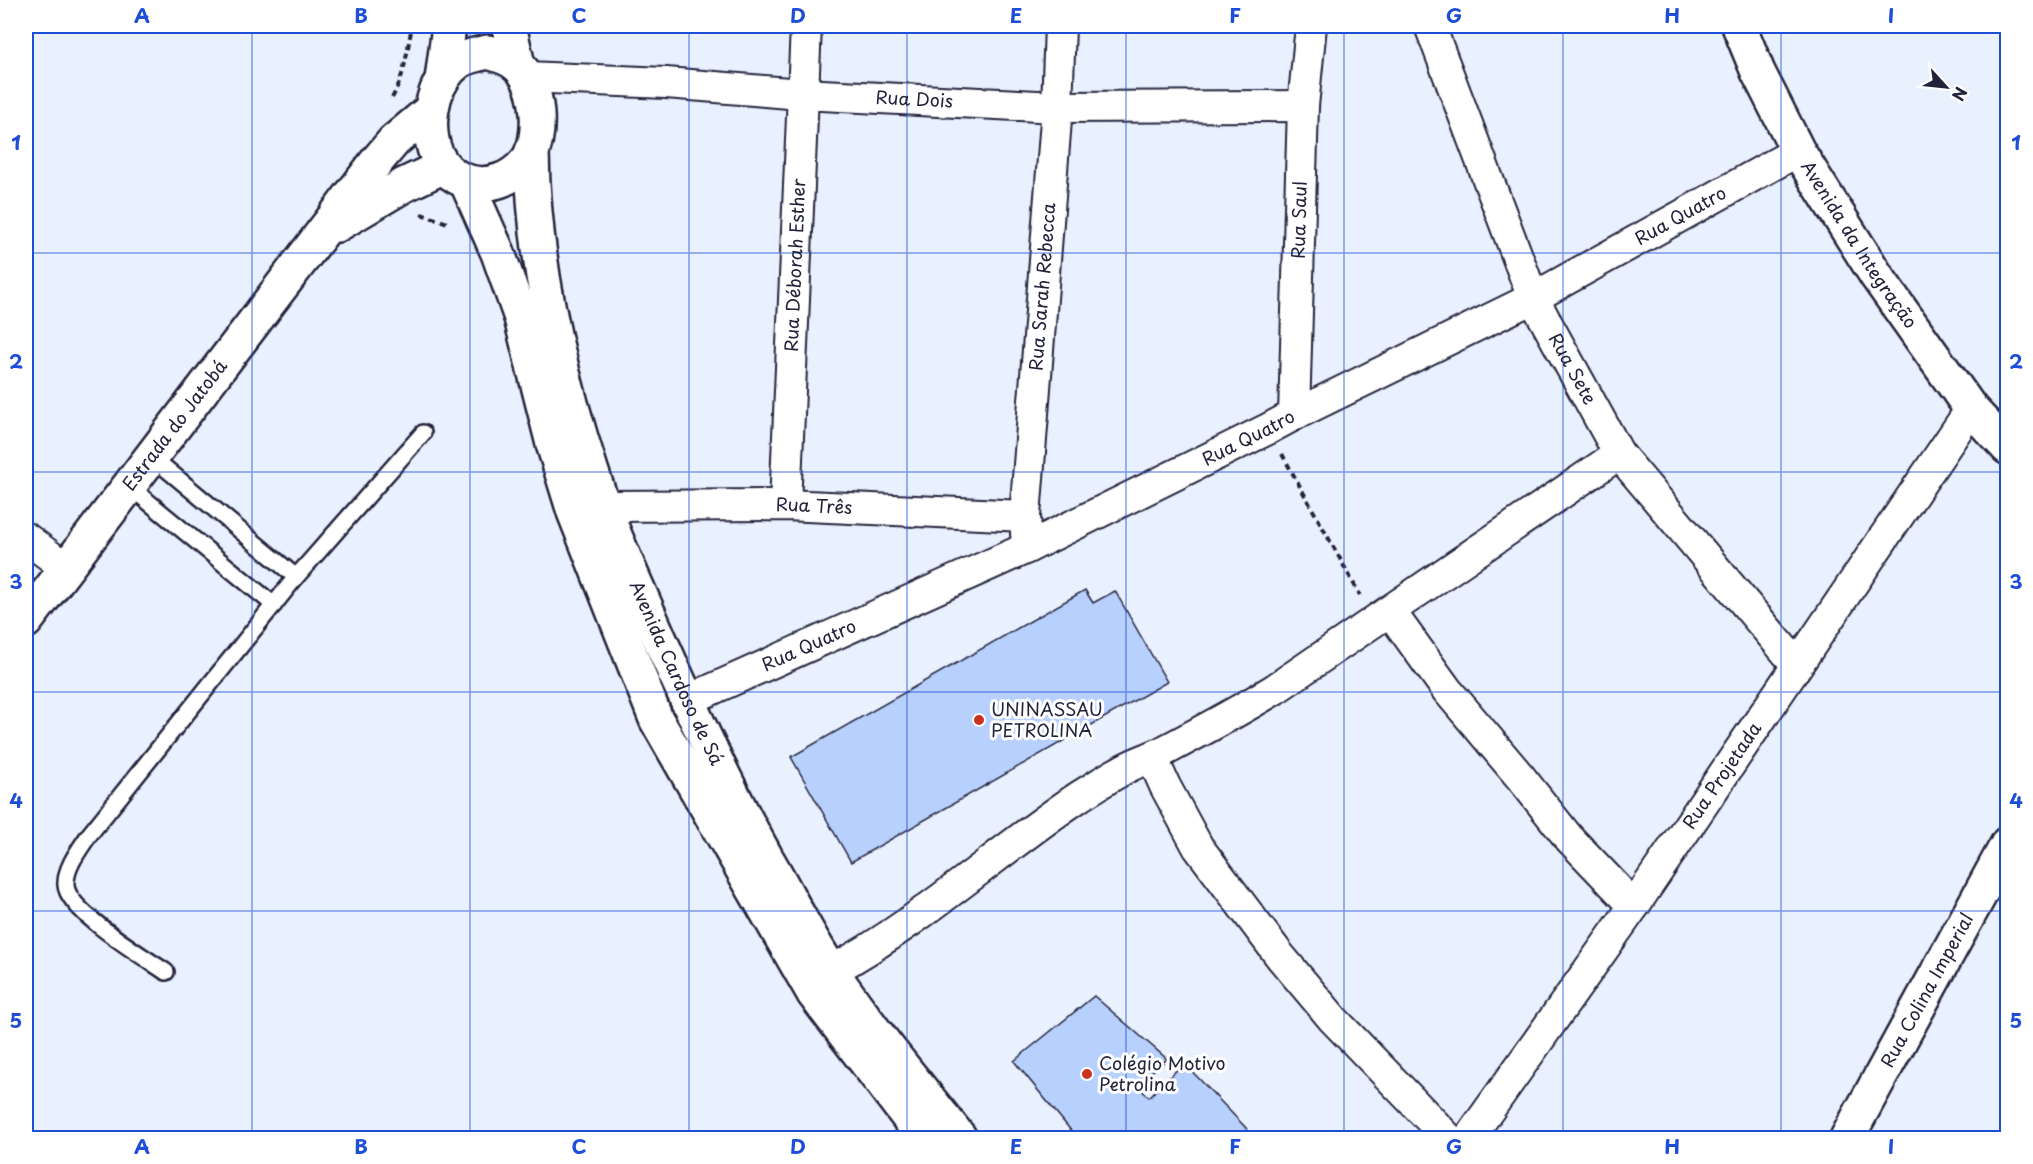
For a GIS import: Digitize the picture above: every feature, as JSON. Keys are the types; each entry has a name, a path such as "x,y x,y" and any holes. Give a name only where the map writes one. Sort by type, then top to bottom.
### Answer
{"main road":[{"path":"449,26 437,94 432,141 437,155 455,174 485,184 501,181 515,173 527,161 532,150 536,124 537,104 532,87 522,71 509,26"},
{"name":"Avenida da Integração","path":"1739,26 1758,72 1798,151 1876,275 1971,409 2007,448"},
{"path":"437,94 458,63 488,51 522,71"},
{"name":"Estrada do Jatobá","path":"27,617 394,141 437,94"},
{"name":"Avenida Cardoso de Sá","path":"532,150 535,216 540,258 550,318 575,414 604,506 686,700 737,805 831,971 877,1034 960,1138"},
{"path":"325,232 404,185 455,174"},
{"name":"Avenida Cardoso de Sá","path":"455,174 498,253 521,318 553,444 574,512 656,719 814,994 924,1138"},
{"name":"Rua Colina Imperial","path":"1847,1138 2007,843"}],"street":[{"name":"Rua Déborah Esther","path":"785,505 806,26"},
{"name":"Rua Sarah Rebecca","path":"1027,548 1025,516 1057,107 1060,26"},
{"name":"Rua Saul","path":"1294,415 1303,106 1311,26"},
{"name":"Rua Sete","path":"1430,26 1533,298 1619,454 1797,665"},
{"name":"Rua Dois","path":"522,71 802,94 1057,107 1303,106"},
{"name":"Rua Quatro","path":"686,700 1027,548 1533,298 1798,151"},
{"name":"Rua Projetada","path":"1470,1138 1634,906 1971,409"},
{"path":"831,971 862,954 962,883 1016,840 1080,796 1120,771 1223,720 1275,689 1619,454"},
{"name":"Rua Três","path":"604,506 785,505 1025,516"},
{"path":"26,538 66,568"},
{"path":"1383,616 1522,779 1568,837 1634,906"},
{"path":"1152,757 1198,847 1280,956 1333,1019 1448,1138"}],"lane":[{"path":"166,972 101,927 71,900 65,886 67,873 89,835 274,604 423,433"},
{"path":"152,457 296,577"},
{"path":"129,486 274,604"}],"path":[{"path":"1268,429 1383,616"}],"building":[{"name":"UNINASSAU PETROLINA","path":"1085,590 1093,603 1115,591 1167,682 851,862 791,757"},
{"name":"Colégio Motivo Petrolina","path":"1094,996 1167,1059 1136,1085 1149,1097 1184,1063 1248,1130 1240,1138 1077,1138 1014,1061"}],"place":[{"name":"UNINASSAU PETROLINA","path":"979,720"},
{"name":"Colégio Motivo Petrolina","path":"1087,1074"}]}
